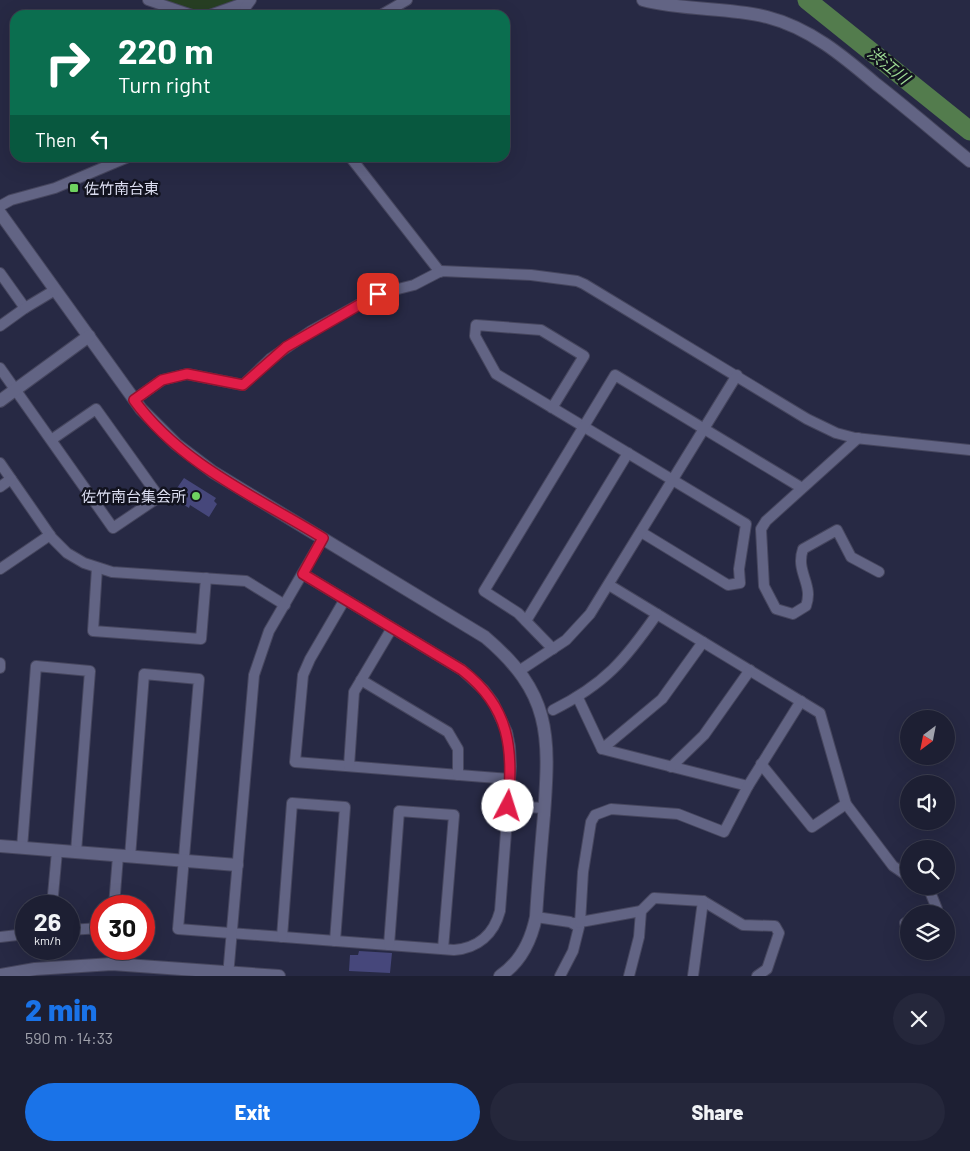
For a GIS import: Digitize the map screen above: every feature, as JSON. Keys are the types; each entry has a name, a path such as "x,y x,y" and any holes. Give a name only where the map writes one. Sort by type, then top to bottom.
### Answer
{"street":[{"path":"148,0 177,10"},
{"path":"390,10 407,0"},
{"path":"643,0 666,6 766,17 796,27 824,43 850,62 970,161"},
{"path":"224,10 250,1"},
{"path":"0,206 11,200 75,180 117,162"},
{"path":"354,162 440,272"},
{"path":"0,213 134,400 159,429 195,460 485,637 503,652 530,687 547,736 536,917 525,951 500,976"},
{"path":"134,400 162,380 187,374 243,385 270,359 311,331 378,294 414,284 440,272 531,275 577,281 737,375 822,428 858,438 970,450"},
{"path":"0,273 25,308"},
{"path":"0,326 50,293"},
{"path":"552,408 584,356 541,330 476,326 475,336 496,374 552,408 746,524 739,569 740,583 728,585 641,532"},
{"path":"0,401 89,336"},
{"path":"0,368 112,528 159,497 96,408 51,440"},
{"path":"553,649 526,621 484,591 615,374 802,488"},
{"path":"519,671 553,649 583,624 609,585 737,375"},
{"path":"858,438 766,521 761,530 764,586 776,609 793,614 806,606 810,596 799,560 802,549 837,530 851,557 879,572"},
{"path":"526,621 628,453"},
{"path":"0,463 50,535 76,559 112,572 246,581 285,605"},
{"path":"0,487 11,479"},
{"path":"0,569 50,535"},
{"path":"228,974 254,675 266,638 323,538"},
{"path":"97,568 93,631 201,639 206,578"},
{"path":"116,895 124,856 144,674 199,679 178,929 463,950 476,945 488,936 496,924 500,911 511,766 507,732 493,702 484,690 462,670 303,574"},
{"path":"609,585 820,712 846,804 894,866 900,870"},
{"path":"345,600 303,675 295,762 510,779"},
{"path":"553,710 578,698 595,686 624,660 658,614"},
{"path":"349,766 354,692 392,628"},
{"path":"602,749 662,699 703,642"},
{"path":"0,663 0,668"},
{"path":"22,848 36,666 90,671 76,852"},
{"path":"671,767 704,735 750,670"},
{"path":"361,680 448,732 458,749 458,775"},
{"path":"578,698 602,749"},
{"path":"560,976 573,951 579,927 583,872 591,822 595,816 611,809 678,814 724,832 748,786 800,701"},
{"path":"602,749 748,786"},
{"path":"761,764 812,827 846,804"},
{"path":"282,937 292,803 345,806 335,941"},
{"path":"508,806 544,808"},
{"path":"389,945 399,811 444,814 454,815 443,949"},
{"path":"0,846 237,865"},
{"path":"53,895 57,851"},
{"path":"629,976 639,937 642,911 654,898 704,901 743,925 775,926 779,933 767,969 758,976"},
{"path":"695,975 704,901"},
{"path":"536,917 578,923 642,911"},
{"path":"0,937 15,935"},
{"path":"0,975 35,969 112,964 228,974 279,976"}],"green space":[{"path":"165,0 240,0 214,10 185,10"}],"building":[{"name":"佐竹南台集会所","path":"184,478 216,498 214,501 217,504 209,517 190,505 189,508 181,503 183,500 179,498 181,495 175,491"},
{"path":"359,951 392,953 390,973 349,971 350,955 358,955"}],"waterway":[{"name":"渋江川","path":"807,0 970,131"}],"place":[{"name":"佐竹南台東","path":"74,188"},
{"name":"佐竹南台集会所","path":"196,496"}],"route":[{"path":"378,294 286,347 270,359 243,385 187,374 162,380 134,400 159,429 195,460 323,538 303,574 473,678 493,702 507,732 511,766 508,806"}]}
